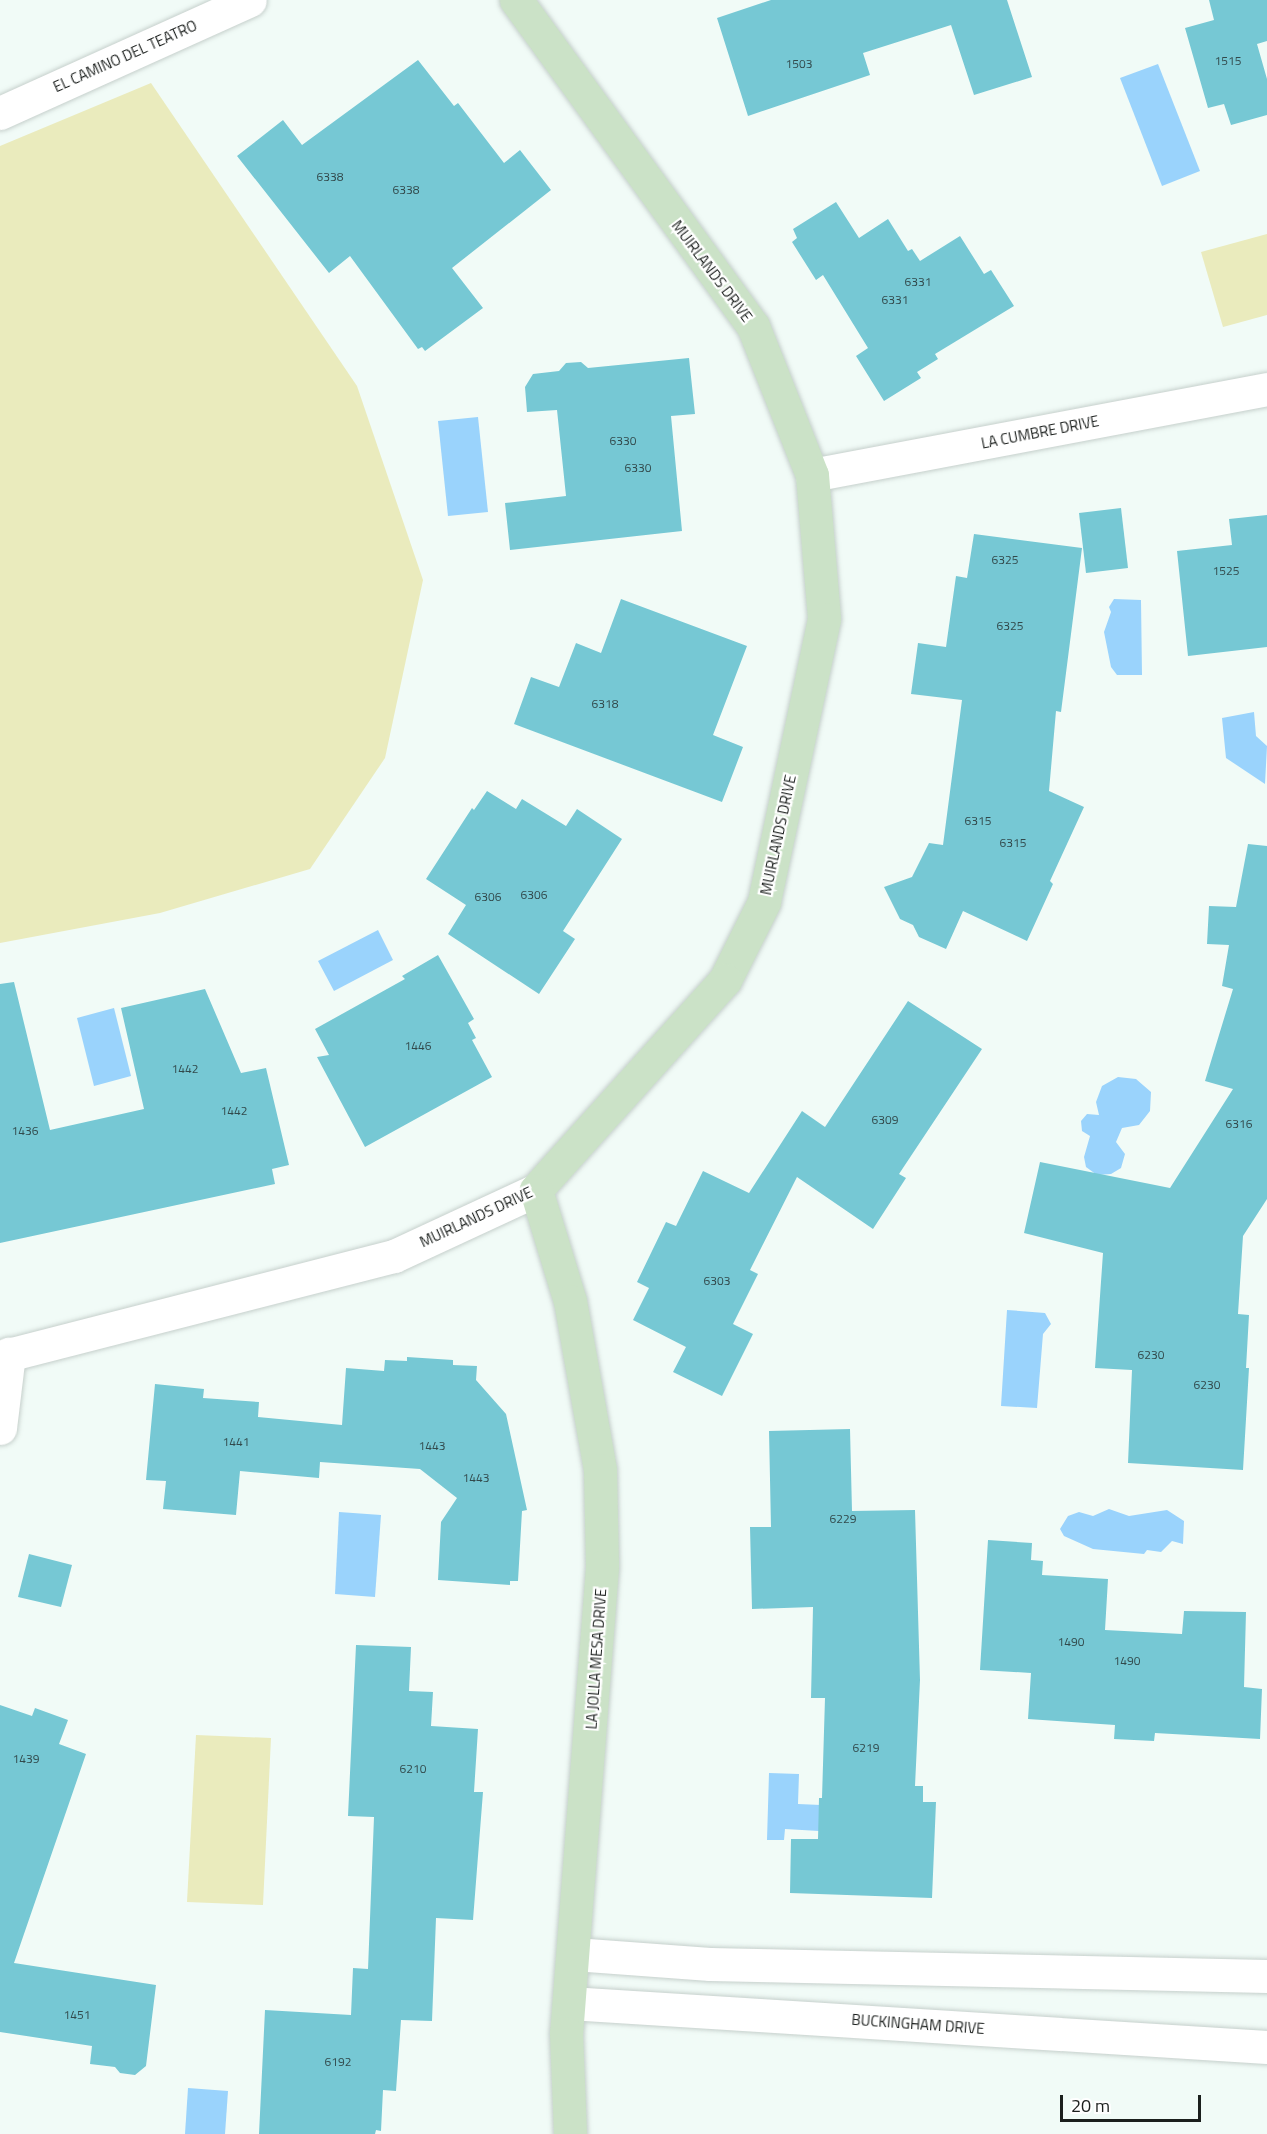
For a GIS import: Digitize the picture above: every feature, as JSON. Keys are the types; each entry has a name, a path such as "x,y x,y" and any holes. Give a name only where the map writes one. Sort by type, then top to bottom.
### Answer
{"street":[{"name":"EL CAMINO DEL TEATRO","path":"0,113 250,0"},
{"name":"MUIRLANDS DRIVE","path":"5,1356 394,1256 536,1190 725,980 764,902 824,619 812,475 753,326 516,0"},
{"name":"LA CUMBRE DRIVE","path":"812,475 1267,389"},
{"name":"LA JOLLA MESA DRIVE","path":"536,1190 570,1301 600,1470 603,1567 566,2033 570,2134"},
{"path":"0,1428 5,1356"},
{"path":"574,1954 710,1964 1267,1976"},
{"name":"BUCKINGHAM DRIVE","path":"569,2003 1267,2047"}],"green space":[{"path":"151,83 357,386 423,580 385,758 310,869 160,913 0,943 0,146"},
{"path":"1267,234 1267,315 1223,327 1201,252"},
{"path":"196,1735 271,1738 263,1905 187,1902"}],"water":[{"path":"1158,64 1200,171 1162,186 1120,78"},
{"path":"478,417 488,512 448,516 438,421"},
{"path":"1114,599 1141,600 1142,675 1117,675 1111,667 1104,632 1111,612 1109,607"},
{"path":"1254,712 1256,736 1267,746 1265,784 1226,758 1222,718"},
{"path":"378,930 393,960 334,991 318,961"},
{"path":"114,1008 131,1076 94,1086 77,1018"},
{"path":"1118,1077 1136,1079 1151,1092 1150,1111 1139,1125 1122,1128 1116,1142 1125,1154 1121,1168 1111,1174 1097,1175 1086,1167 1084,1157 1090,1136 1082,1131 1081,1121 1087,1114 1099,1115 1096,1102 1102,1086"},
{"path":"1007,1310 1045,1313 1051,1324 1043,1334 1037,1408 1001,1406"},
{"path":"1109,1509 1129,1516 1167,1510 1184,1521 1183,1544 1172,1541 1161,1552 1147,1550 1144,1554 1093,1549 1064,1536 1060,1529 1068,1516 1079,1512 1093,1516"},
{"path":"339,1512 381,1515 375,1597 335,1594"},
{"path":"769,1773 799,1774 798,1804 821,1805 819,1831 785,1829 784,1840 767,1840"},
{"path":"188,2088 228,2091 225,2134 185,2134"}],"building":[{"path":"771,0 1007,0 1032,77 974,95 951,25 863,53 870,75 748,116 717,18"},
{"path":"1209,0 1267,0 1267,41 1257,44 1267,79 1267,115 1231,125 1224,104 1208,108 1185,28 1214,20"},
{"path":"418,60 454,106 458,103 504,163 520,150 551,190 452,268 483,308 425,351 422,347 418,349 350,256 329,273 237,156 283,120 302,145"},
{"path":"836,202 859,238 888,219 908,251 912,249 920,261 960,236 984,274 991,270 1014,306 935,354 938,359 917,372 921,378 884,401 856,356 868,348 823,275 816,280 792,242 797,238 793,229"},
{"path":"689,358 695,414 671,416 682,531 510,550 505,503 566,496 557,410 527,412 525,387 533,374 559,371 566,363 581,362 588,368"},
{"path":"1121,508 1128,568 1086,573 1079,513"},
{"path":"1267,515 1267,647 1188,656 1177,551 1232,545 1229,519"},
{"path":"974,534 1082,548 1061,712 1056,711 1049,791 1084,807 1050,881 1053,884 1027,941 963,911 946,949 919,937 913,925 900,919 884,887 912,877 929,843 943,845 962,700 911,694 918,643 946,647 956,576 967,578"},
{"path":"621,599 747,646 713,735 743,747 722,802 514,724 531,677 559,687 576,643 601,653"},
{"path":"487,791 516,809 522,799 566,826 577,809 622,839 563,931 575,939 539,994 448,934 466,905 426,879 472,808 474,810"},
{"path":"1248,844 1267,846 1267,1199 1243,1236 1238,1314 1249,1315 1246,1368 1249,1368 1243,1470 1128,1463 1132,1370 1095,1368 1103,1253 1024,1233 1040,1162 1170,1188 1233,1089 1205,1081 1233,989 1222,986 1229,945 1207,944 1209,906 1236,907"},
{"path":"438,955 474,1019 468,1023 476,1038 472,1040 492,1077 365,1147 317,1057 329,1055 315,1029 405,979 402,976"},
{"path":"14,982 50,1130 144,1109 121,1008 205,989 241,1073 266,1068 289,1165 272,1169 275,1184 0,1243 0,984"},
{"path":"908,1001 982,1049 899,1174 906,1178 873,1229 797,1177 750,1270 758,1274 733,1324 753,1334 722,1396 673,1372 686,1347 633,1320 649,1288 637,1282 666,1222 676,1226 703,1171 749,1193 802,1111 825,1127"},
{"path":"407,1357 453,1360 453,1365 477,1366 476,1380 506,1414 527,1510 522,1511 518,1581 510,1581 510,1585 438,1580 441,1522 457,1498 420,1469 320,1462 319,1478 240,1471 236,1515 163,1509 166,1481 146,1480 155,1384 204,1389 203,1398 259,1402 258,1417 342,1425 346,1368 384,1371 385,1360 407,1361"},
{"path":"850,1429 852,1511 915,1510 920,1680 915,1786 923,1786 923,1802 936,1802 932,1898 790,1893 791,1839 818,1839 819,1798 822,1798 825,1698 811,1698 813,1607 752,1609 750,1527 771,1527 769,1431"},
{"path":"988,1540 1032,1543 1031,1560 1043,1561 1042,1575 1108,1579 1105,1630 1182,1634 1184,1611 1246,1612 1244,1687 1262,1689 1260,1739 1155,1733 1154,1741 1114,1739 1115,1725 1028,1719 1031,1673 980,1670"},
{"path":"29,1554 72,1565 61,1607 18,1597"},
{"path":"356,1645 411,1647 409,1691 433,1692 431,1726 478,1729 474,1792 483,1792 473,1920 436,1918 432,2021 401,2020 396,2091 383,2090 381,2131 376,2130 375,2134 259,2134 265,2010 351,2015 353,1968 368,1969 374,1817 348,1816"},
{"path":"0,1705 32,1716 35,1708 68,1720 59,1744 86,1754 14,1963 156,1985 146,2066 135,2075 120,2073 115,2067 90,2064 92,2046 0,2032"}]}
